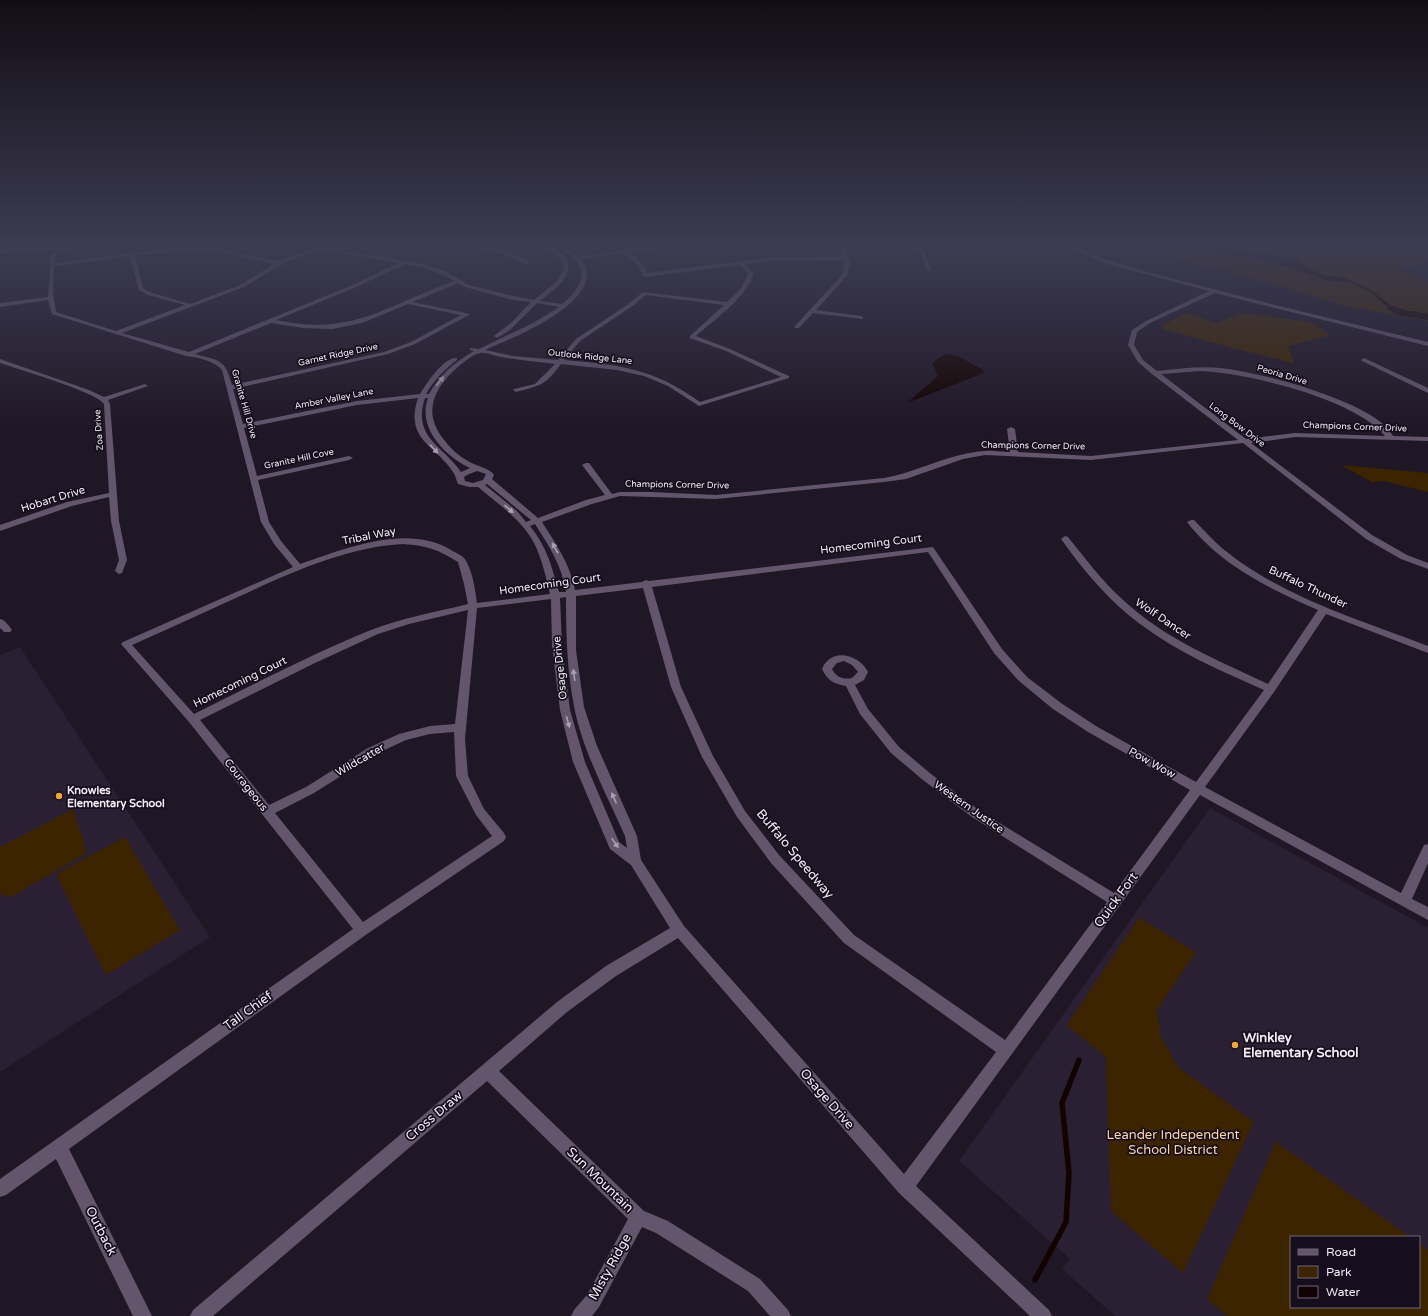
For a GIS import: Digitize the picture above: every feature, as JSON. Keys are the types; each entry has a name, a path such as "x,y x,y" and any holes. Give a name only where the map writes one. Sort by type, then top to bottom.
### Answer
{"street":[{"name":"Granite Hill Drive","path":"51,307 54,312 116,333 221,365 225,370 265,522 277,542 298,568"},
{"path":"116,333 183,307"},
{"path":"188,355 303,307"},
{"path":"271,321 307,328 341,326 374,316 394,307"},
{"name":"Garnet Ridge Drive","path":"229,388 386,353 413,343 467,314 430,307"},
{"path":"530,307 507,330 475,350 450,370 435,388 428,417 437,436 451,452 470,466 489,472 490,477 484,482 464,484 461,482 456,469 435,451 425,439 420,428 418,414 422,396 432,377 440,369 459,356 475,350 543,319 562,307"},
{"path":"516,390 536,386 551,372 572,346 590,331 627,307"},
{"name":"Outlook Ridge Lane","path":"475,350 507,358 602,366 639,372 662,381 683,392 699,404 786,377 708,341 692,336 723,307"},
{"path":"797,327 815,307"},
{"name":"Long Bow Drive","path":"1181,307 1148,322 1134,331 1131,345 1140,361 1369,537 1404,557 1428,566"},
{"path":"1278,307 1428,344"},
{"path":"812,311 861,318"},
{"path":"1364,360 1428,391"},
{"name":"Zoa Drive","path":"0,361 104,399 107,404 115,521 123,560 119,571"},
{"path":"0,368 9,364"},
{"name":"Peoria Drive","path":"1154,373 1201,369 1221,370 1273,381 1327,398 1354,409 1381,426 1392,439"},
{"path":"104,399 145,386"},
{"name":"Amber Valley Lane","path":"240,427 392,397 432,396"},
{"path":"1012,429 1014,454"},
{"name":"Champions Corner Drive","path":"525,525 589,502 620,494 651,494 716,498 777,492 903,477 962,457 985,453 1091,458 1303,435 1428,439"},
{"name":"Granite Hill Cove","path":"253,479 349,458"},
{"path":"586,465 610,496"},
{"path":"460,477 469,471 478,469"},
{"name":"Osage Drive","path":"484,482 537,521 558,553 568,576 571,593 571,650 579,707 591,746 631,836 635,861"},
{"name":"Osage Drive","path":"484,482 525,525 538,542 545,558 555,595 557,646 565,710 579,762 614,845 635,861 679,930 905,1187 1043,1316"},
{"name":"Hobart Drive","path":"0,528 70,504 113,494"},
{"name":"Buffalo Thunder","path":"1191,522 1227,557 1265,582 1324,609 1428,650"},
{"name":"Wolf Dancer","path":"1064,539 1126,609 1153,629 1189,651 1270,689"},
{"name":"Tribal Way","path":"126,644 298,568 363,547 403,541 426,543 443,549 462,561 469,584 473,606 459,739 462,776 480,812 500,837"},
{"name":"Homecoming Court","path":"193,719 312,660 375,632 407,622 473,606 930,548"},
{"name":"Pow Wow","path":"930,548 998,651 1023,679 1057,706 1092,729 1197,788 1428,914"},
{"name":"Buffalo Speedway","path":"646,583 676,687 708,757 741,814 775,859 849,939 1005,1049"},
{"name":"Quick Fort","path":"905,1187 1270,689 1324,609"},
{"path":"0,622 7,630"},
{"name":"Courageous","path":"126,644 193,719 362,930"},
{"name":"Western Justice","path":"849,683 864,711 895,750 927,777 976,814 1116,901"},
{"name":"Wildcatter","path":"267,812 310,790 372,751 403,736 430,730 460,728"},
{"name":"Tall Chief","path":"0,1189 362,930 500,837"},
{"path":"1404,901 1428,849"},
{"name":"Cross Draw","path":"199,1316 562,1007 611,971 679,930"},
{"name":"Sun Mountain","path":"487,1070 638,1217 662,1227 754,1285 782,1316"},
{"name":"Outback","path":"59,1147 144,1316"},
{"name":"Misty Ridge","path":"580,1316 593,1301 638,1217"}],"shaded area":[{"name":"Knowles Elementary School","path":"20,647 210,937 0,1072 0,655"},
{"name":"Winkley Elementary School","path":"1210,808 1428,928 1428,1316 1115,1316 1062,1269 1070,1259 959,1161"}],"green space":[{"path":"1354,307 1428,307 1428,321"},
{"path":"1186,313 1217,323 1241,313 1310,322 1331,335 1288,346 1294,363 1163,329 1164,327 1161,326"},
{"path":"1341,465 1428,473 1428,492 1384,481 1372,482"},
{"path":"73,809 87,853 11,897 0,894 0,847"},
{"path":"125,837 180,930 106,975 56,874"},
{"name":"Leander Independent School District","path":"1139,918 1196,952 1157,1010 1161,1037 1179,1068 1254,1122 1183,1273 1111,1211 1106,1057 1067,1025"},
{"path":"1276,1142 1409,1236 1290,1236 1290,1308 1420,1308 1420,1244 1428,1250 1428,1316 1227,1316 1207,1299"}],"water":[{"path":"1388,307 1393,307 1398,311 1417,311 1419,315 1416,317 1398,313"},
{"path":"945,354 958,356 983,370 984,373 907,403 938,376 932,363"}],"waterway":[{"path":"1393,309 1402,313 1428,317"},
{"path":"1035,1280 1066,1222 1069,1173 1062,1103 1079,1060"}],"place":[{"name":"Knowles Elementary School","path":"59,796"},
{"name":"Winkley Elementary School","path":"1235,1045"}]}
